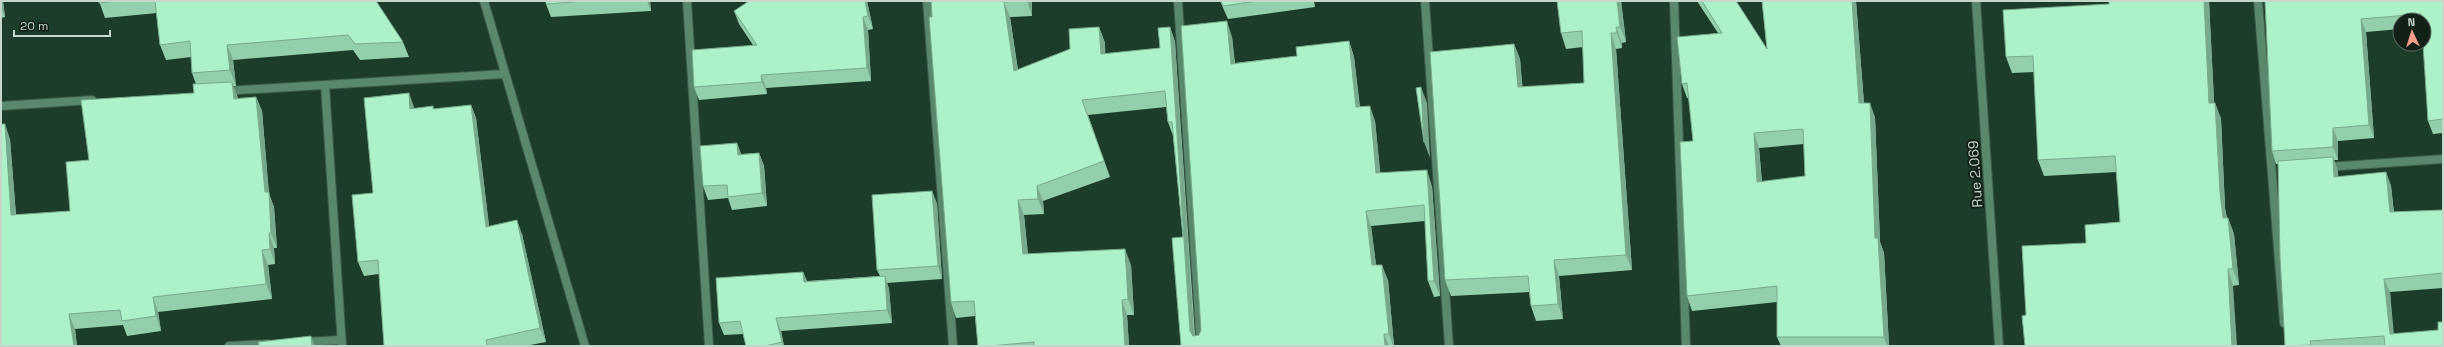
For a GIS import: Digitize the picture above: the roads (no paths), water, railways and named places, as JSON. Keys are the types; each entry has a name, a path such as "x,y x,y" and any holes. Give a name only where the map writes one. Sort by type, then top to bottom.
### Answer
{"street":[{"path":"484,1 504,74 585,346"},
{"path":"687,1 709,346"},
{"path":"927,1 953,346"},
{"path":"1178,1 1201,346"},
{"path":"1425,1 1449,346"},
{"path":"1674,1 1686,346"},
{"name":"Rue 2.069","path":"1976,1 1999,346"},
{"path":"2258,1 2276,170 2284,331"},
{"path":"215,92 504,74"},
{"path":"296,342 341,343 325,85"},
{"path":"1,106 105,99"},
{"path":"2318,167 2443,159"},
{"path":"229,346 274,344"}]}
